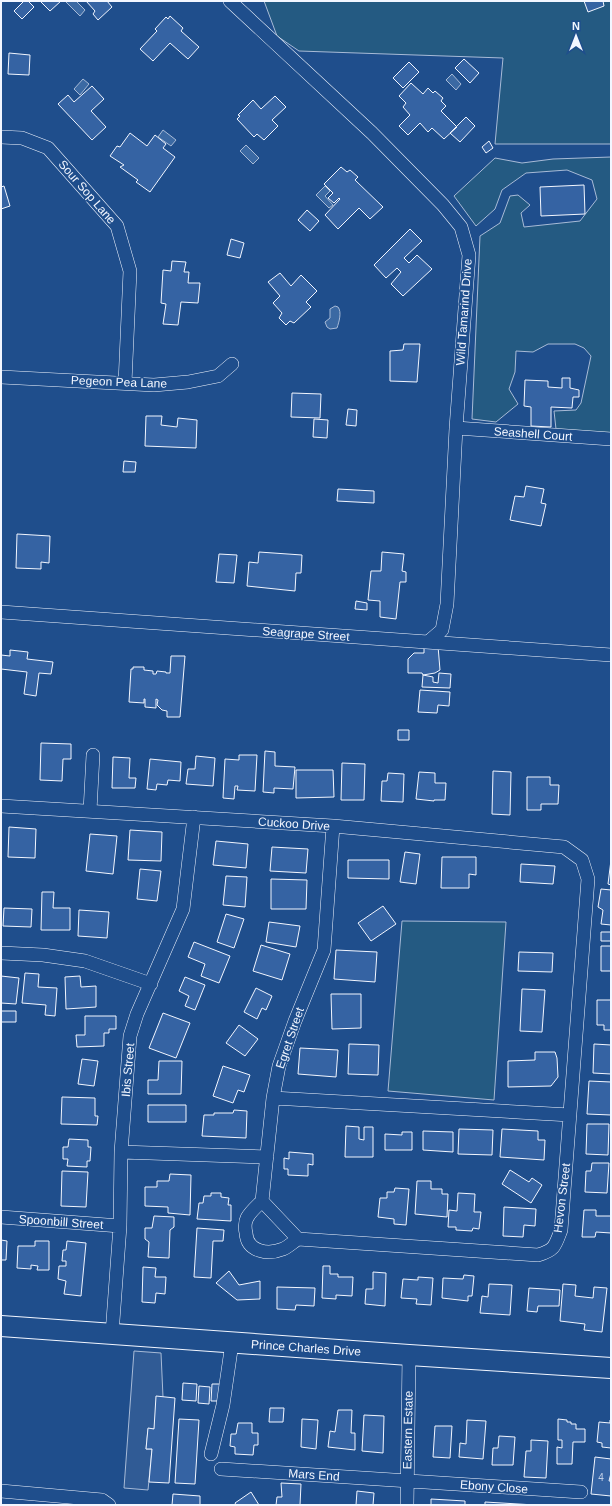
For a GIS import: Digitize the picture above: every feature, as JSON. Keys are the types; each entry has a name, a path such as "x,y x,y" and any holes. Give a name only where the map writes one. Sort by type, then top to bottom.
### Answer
{"highway":[{"name":"Prince Charles Drive","path":"1,1326 611,1368"}],"street":[{"name":"Wild Tamarind Drive","path":"230,1 372,132 444,205 461,227 469,255 456,428 447,604 442,630 428,642"},
{"name":"Sour Sop Lane","path":"1,137 22,138 48,148 118,226 130,272 125,383"},
{"name":"Pegeon Pea Lane","path":"1,377 154,385 188,382 218,376 232,364"},
{"name":"Seashell Court","path":"456,428 611,439"},
{"name":"Seagrape Street","path":"1,612 611,655"},
{"path":"90,811 93,755"},
{"name":"Cuckoo Drive","path":"1,806 333,826 564,847 582,860"},
{"name":"Ibis Street","path":"112,1334 120,1226 121,1152 130,1036 137,1014 183,909 194,817"},
{"name":"Egret Street","path":"262,1202 279,1066 295,1020 324,950 333,826"},
{"name":"Hevon Street","path":"298,1239 538,1255 550,1252 556,1243 561,1230 588,879 582,860"},
{"path":"1,953 43,955 85,960 151,984"},
{"path":"274,1098 570,1115"},
{"path":"121,1152 267,1157"},
{"path":"262,1202 298,1239 284,1249 274,1252 260,1252 252,1247 246,1240 245,1228 247,1218 262,1202"},
{"name":"Spoonbill Street","path":"1,1217 120,1226"},
{"path":"211,1454 223,1405 232,1343"},
{"name":"Eastern Estate","path":"407,1505 409,1355"},
{"name":"Mars End","path":"221,1469 408,1481"},
{"name":"Ebony Close","path":"408,1481 581,1492"},
{"path":"1,1491 102,1500 109,1505"}],"shaded area":[{"path":"76,1 85,10 80,16 66,2"},
{"path":"264,1 611,1 611,144 495,144 503,58 299,51 277,36"},
{"path":"452,74 461,84 456,90 446,80"},
{"path":"83,79 89,84 80,95 74,89"},
{"path":"163,130 176,140 171,146 158,137"},
{"path":"246,145 259,158 253,164 240,151"},
{"path":"611,157 611,436 556,429 554,411 576,410 581,403 591,356 584,348 575,344 548,344 533,352 516,351 515,372 509,389 518,404 496,422 472,419 480,236 500,223 510,196 518,195 530,205 521,213 524,227 580,221 597,199 592,180 567,170 526,173 502,190 495,209 476,226 454,196 495,158 522,163 553,159"},
{"path":"325,186 330,191 325,196 333,205 329,208 316,195"},
{"path":"335,306 339,309 339,320 337,328 330,329 327,327 325,322 330,318 330,309"},
{"path":"402,921 506,922 494,1100 388,1091"},
{"path":"134,1351 161,1353 163,1397 154,1429 148,1429 146,1449 152,1449 148,1490 124,1488"}],"building":[{"path":"24,1 28,1 34,7 22,19 14,11"},
{"path":"40,1 61,1 50,11"},
{"path":"86,1 107,1 112,7 98,20 93,14 95,11"},
{"path":"584,1 603,1 604,6 588,12"},
{"path":"170,16 183,28 181,31 199,47 188,59 170,43 153,61 140,49 157,31 155,29 166,17 168,19"},
{"path":"9,53 30,55 29,75 8,74"},
{"path":"464,59 479,73 470,83 455,68"},
{"path":"409,62 419,72 403,88 393,78"},
{"path":"411,83 423,94 428,88 433,93 435,91 443,98 441,101 446,106 441,111 457,127 444,139 432,128 428,132 420,123 408,135 399,126 410,115 403,107 406,103 399,96"},
{"path":"92,86 104,99 91,111 106,127 92,140 58,104 68,95 74,102"},
{"path":"275,96 286,107 272,120 278,126 264,140 257,134 254,137 237,119 240,116 238,115 253,100 261,109"},
{"path":"466,117 475,126 460,142 450,133"},
{"path":"130,133 147,146 155,135 166,144 163,148 175,157 150,192 136,182 138,180 120,167 124,165 110,156 117,146 120,147"},
{"path":"489,141 493,148 486,153 482,147"},
{"path":"341,167 347,172 350,170 358,177 355,180 383,207 370,219 359,208 338,229 325,215 340,199 339,198 334,203 328,198 333,193 324,184"},
{"path":"584,185 585,214 541,216 540,187"},
{"path":"4,186 10,206 1,209 1,187"},
{"path":"307,210 319,221 310,231 298,220"},
{"path":"410,229 422,241 404,258 409,263 417,255 432,269 403,296 391,284 401,272 397,268 386,278 374,265"},
{"path":"231,239 244,243 240,258 227,255"},
{"path":"172,261 186,262 184,272 189,272 188,283 200,283 198,303 181,302 178,325 163,324 166,304 161,303 163,270 171,271"},
{"path":"280,273 291,286 301,275 317,291 306,302 311,307 294,323 290,321 286,325 279,318 282,313 273,303 280,296 268,282"},
{"path":"404,344 420,344 417,382 390,381 390,351 403,350"},
{"path":"562,378 570,378 570,388 579,390 579,397 573,397 572,408 551,407 551,427 531,426 531,407 524,406 525,380 548,381 548,387 562,388"},
{"path":"292,393 321,394 320,418 291,417"},
{"path":"348,409 357,410 356,426 346,425"},
{"path":"146,416 162,416 161,425 177,427 178,418 197,420 196,448 145,446"},
{"path":"314,419 328,420 327,438 313,437"},
{"path":"124,461 136,462 135,472 123,472"},
{"path":"526,486 544,489 541,503 546,504 541,526 510,520 515,496 524,497"},
{"path":"338,489 374,491 374,503 337,501"},
{"path":"17,534 50,536 49,563 41,562 41,569 16,568"},
{"path":"259,552 302,555 301,573 296,573 295,591 247,586 249,562 258,563"},
{"path":"382,552 404,554 402,571 406,572 406,582 400,582 396,619 380,617 380,601 368,600 371,571 381,571"},
{"path":"219,554 237,555 234,583 216,582"},
{"path":"356,601 367,603 367,610 355,609"},
{"path":"424,646 438,646 440,670 435,673 423,675 422,673 408,673 408,659 414,653 424,653"},
{"path":"10,650 28,652 27,659 53,662 51,674 39,673 36,696 24,694 27,672 1,669 1,655 10,656"},
{"path":"171,656 185,656 180,717 167,717 167,711 162,710 157,705 158,700 156,699 156,708 145,707 145,699 144,703 129,702 131,669 133,669 133,667 144,667 144,670 153,671 153,674 156,674 157,671 170,673"},
{"path":"439,673 451,674 450,688 422,687 423,675 433,677 433,682 438,683"},
{"path":"420,690 450,692 449,706 438,705 437,713 418,712"},
{"path":"398,730 409,730 409,740 398,740"},
{"path":"41,743 71,744 71,759 63,759 62,781 40,780"},
{"path":"265,751 275,752 275,766 295,767 293,789 274,788 274,793 263,792"},
{"path":"239,755 257,755 255,791 237,790 238,786 235,786 234,799 223,798 225,759 239,760"},
{"path":"196,756 215,758 213,786 186,784 188,769 195,769"},
{"path":"113,757 130,758 129,778 136,778 135,788 112,788"},
{"path":"150,759 181,762 180,781 168,780 167,785 157,784 156,790 147,789"},
{"path":"342,763 365,764 364,800 341,800"},
{"path":"296,770 333,770 334,797 296,798"},
{"path":"493,771 511,772 510,815 492,814"},
{"path":"419,772 435,773 435,783 446,783 445,800 434,801 416,799"},
{"path":"388,773 404,774 403,802 381,801 382,781 387,781"},
{"path":"527,777 550,777 550,785 559,785 558,804 541,804 541,810 527,810"},
{"path":"9,827 36,829 35,858 8,857"},
{"path":"130,830 162,832 161,861 128,860"},
{"path":"90,834 117,836 113,874 86,871"},
{"path":"216,841 248,844 246,868 213,865"},
{"path":"272,847 308,849 306,873 270,871"},
{"path":"405,852 420,854 416,884 400,882"},
{"path":"442,857 476,857 476,875 469,874 469,888 441,888"},
{"path":"348,860 389,860 389,879 348,878"},
{"path":"611,860 611,885 608,884"},
{"path":"521,864 555,866 553,884 520,882"},
{"path":"140,869 161,871 157,901 137,899"},
{"path":"226,876 247,877 245,907 223,905"},
{"path":"271,879 307,880 306,909 271,909"},
{"path":"601,889 611,890 611,925 601,924 603,910 598,907"},
{"path":"42,892 54,892 53,908 70,908 70,930 41,930"},
{"path":"383,906 396,924 371,941 358,923"},
{"path":"4,908 32,909 31,927 3,926"},
{"path":"79,910 109,912 107,938 78,936"},
{"path":"226,914 244,919 234,948 217,942"},
{"path":"269,922 300,926 296,947 266,942"},
{"path":"601,932 611,932 611,941 601,941"},
{"path":"194,942 230,956 219,983 201,976 205,964 188,957"},
{"path":"261,945 290,954 282,980 253,971"},
{"path":"601,946 611,946 611,971 601,971"},
{"path":"336,950 377,952 375,982 334,979"},
{"path":"519,952 553,953 552,972 518,971"},
{"path":"25,973 39,974 38,987 57,988 55,1016 45,1015 46,1005 22,1003"},
{"path":"1,976 19,978 16,1004 1,1003"},
{"path":"80,976 81,987 96,986 96,1007 66,1009 65,977"},
{"path":"185,977 205,985 195,1010 185,1006 189,996 179,991"},
{"path":"256,988 272,996 266,1010 262,1008 257,1019 244,1012"},
{"path":"522,989 545,990 542,1032 520,1031"},
{"path":"331,994 361,994 361,1028 332,1029"},
{"path":"597,1000 611,1000 611,1030 604,1030 604,1025 597,1025"},
{"path":"1,1011 16,1011 16,1022 1,1022"},
{"path":"163,1013 190,1023 176,1058 149,1048"},
{"path":"85,1016 116,1016 116,1029 109,1029 109,1033 104,1033 104,1046 77,1047 76,1035 85,1035"},
{"path":"239,1025 258,1039 245,1056 226,1043"},
{"path":"349,1044 379,1045 378,1075 348,1074"},
{"path":"594,1044 611,1045 611,1074 593,1073"},
{"path":"300,1048 338,1050 336,1077 298,1074"},
{"path":"535,1052 555,1052 557,1058 558,1077 551,1086 508,1087 508,1061 535,1060"},
{"path":"82,1059 98,1061 94,1086 78,1084"},
{"path":"159,1061 182,1061 181,1094 148,1094 148,1080 158,1080"},
{"path":"223,1066 250,1075 244,1092 238,1090 233,1103 213,1096"},
{"path":"589,1081 611,1082 611,1115 587,1114"},
{"path":"62,1097 95,1098 95,1116 98,1116 97,1125 61,1124"},
{"path":"148,1105 186,1105 186,1122 148,1122"},
{"path":"234,1110 247,1111 246,1138 202,1136 204,1115 214,1115 214,1113 233,1113"},
{"path":"587,1124 609,1124 608,1155 586,1154"},
{"path":"346,1126 359,1127 359,1139 364,1140 364,1127 373,1127 373,1157 345,1157"},
{"path":"459,1129 493,1130 492,1155 458,1154"},
{"path":"502,1129 538,1131 538,1140 545,1140 544,1160 500,1157"},
{"path":"423,1131 453,1132 453,1152 423,1150"},
{"path":"402,1132 412,1132 412,1150 385,1150 385,1134 402,1135"},
{"path":"69,1139 88,1140 88,1147 91,1147 90,1161 87,1161 87,1167 67,1166 68,1159 63,1159 63,1147 68,1147"},
{"path":"289,1152 313,1154 313,1165 308,1164 308,1176 288,1175 288,1169 284,1169 284,1158 289,1159"},
{"path":"592,1163 609,1163 607,1193 585,1192 586,1171 591,1171"},
{"path":"510,1170 529,1182 532,1178 542,1185 531,1203 502,1184"},
{"path":"62,1171 88,1172 86,1207 61,1206"},
{"path":"170,1174 191,1175 190,1215 168,1213 168,1207 145,1206 145,1187 157,1187 157,1181 169,1181"},
{"path":"417,1181 431,1181 431,1189 442,1189 442,1194 448,1194 447,1217 415,1214"},
{"path":"395,1188 409,1189 406,1225 394,1224 394,1219 378,1217 380,1198 387,1198 387,1192 394,1192"},
{"path":"211,1193 221,1193 221,1197 229,1198 228,1205 231,1205 231,1221 197,1219 199,1203 203,1203 204,1196 211,1196"},
{"path":"458,1193 475,1194 474,1212 481,1212 479,1229 473,1228 472,1231 456,1230 456,1227 448,1227 449,1210 457,1211"},
{"path":"504,1207 536,1209 535,1226 524,1225 523,1237 503,1236"},
{"path":"584,1210 596,1210 596,1216 611,1216 611,1233 596,1232 595,1237 582,1237"},
{"path":"154,1216 174,1217 174,1227 170,1230 169,1258 148,1257 149,1242 145,1239 145,1228 152,1228"},
{"path":"197,1228 224,1230 223,1241 213,1241 211,1278 194,1277"},
{"path":"1,1240 7,1241 6,1260 1,1260"},
{"path":"35,1241 49,1241 49,1270 37,1270 38,1266 31,1265 31,1269 17,1268 18,1246 35,1246"},
{"path":"67,1241 86,1243 81,1296 64,1294 66,1281 58,1279 59,1266 66,1266 66,1261 62,1261 63,1250 66,1250"},
{"path":"323,1266 330,1266 330,1274 338,1274 338,1277 353,1277 352,1296 336,1295 336,1299 322,1298"},
{"path":"143,1267 156,1268 155,1277 166,1277 165,1294 156,1293 155,1303 142,1302"},
{"path":"229,1271 239,1285 260,1281 260,1299 237,1300 216,1283"},
{"path":"373,1272 386,1273 385,1306 365,1304 366,1289 373,1289"},
{"path":"464,1275 474,1276 472,1296 468,1296 468,1301 442,1298 443,1278 463,1279"},
{"path":"418,1277 433,1278 431,1305 416,1304 417,1299 401,1298 403,1279 418,1280"},
{"path":"489,1284 512,1285 510,1315 480,1313 482,1296 488,1297"},
{"path":"563,1284 576,1285 575,1296 593,1298 594,1287 607,1288 602,1332 584,1330 585,1324 560,1321"},
{"path":"277,1287 315,1288 314,1306 296,1305 295,1310 277,1309"},
{"path":"529,1288 560,1290 559,1306 538,1306 537,1312 527,1311"},
{"path":"183,1383 197,1384 196,1401 182,1400"},
{"path":"212,1384 223,1384 222,1401 211,1401"},
{"path":"199,1386 210,1387 209,1404 198,1403"},
{"path":"156,1396 175,1398 169,1483 149,1482 152,1449 146,1449 148,1428 154,1429"},
{"path":"270,1408 284,1408 283,1422 269,1422"},
{"path":"338,1410 352,1410 351,1433 355,1433 355,1450 328,1447 330,1431 335,1432"},
{"path":"364,1415 384,1416 383,1453 362,1451"},
{"path":"179,1419 199,1420 195,1484 175,1483"},
{"path":"302,1419 318,1420 316,1449 301,1447"},
{"path":"558,1419 567,1420 567,1422 571,1422 571,1424 576,1424 576,1429 585,1429 585,1442 573,1442 572,1464 557,1464 557,1447 562,1448 562,1440 558,1440"},
{"path":"467,1420 486,1421 483,1459 459,1457 460,1443 466,1444"},
{"path":"610,1420 611,1448 602,1447 602,1443 597,1442 599,1422 610,1423"},
{"path":"238,1423 252,1423 252,1433 258,1433 258,1445 254,1445 253,1455 235,1454 235,1447 230,1446 231,1434 236,1434"},
{"path":"435,1426 452,1426 450,1458 433,1457"},
{"path":"499,1436 515,1437 513,1465 492,1465 493,1448 498,1448"},
{"path":"531,1440 548,1441 546,1478 524,1477 526,1451 531,1451"},
{"path":"595,1457 611,1459 611,1473 609,1481 611,1481 611,1496 591,1494"},
{"path":"281,1483 301,1484 300,1505 276,1505 277,1497 282,1497"},
{"path":"357,1491 374,1493 373,1505 356,1505"},
{"path":"251,1492 259,1505 236,1505 235,1503"},
{"path":"173,1494 200,1496 200,1505 172,1505"},
{"path":"431,1499 465,1501 465,1505 431,1505"},
{"path":"485,1502 535,1505 485,1505"}]}
